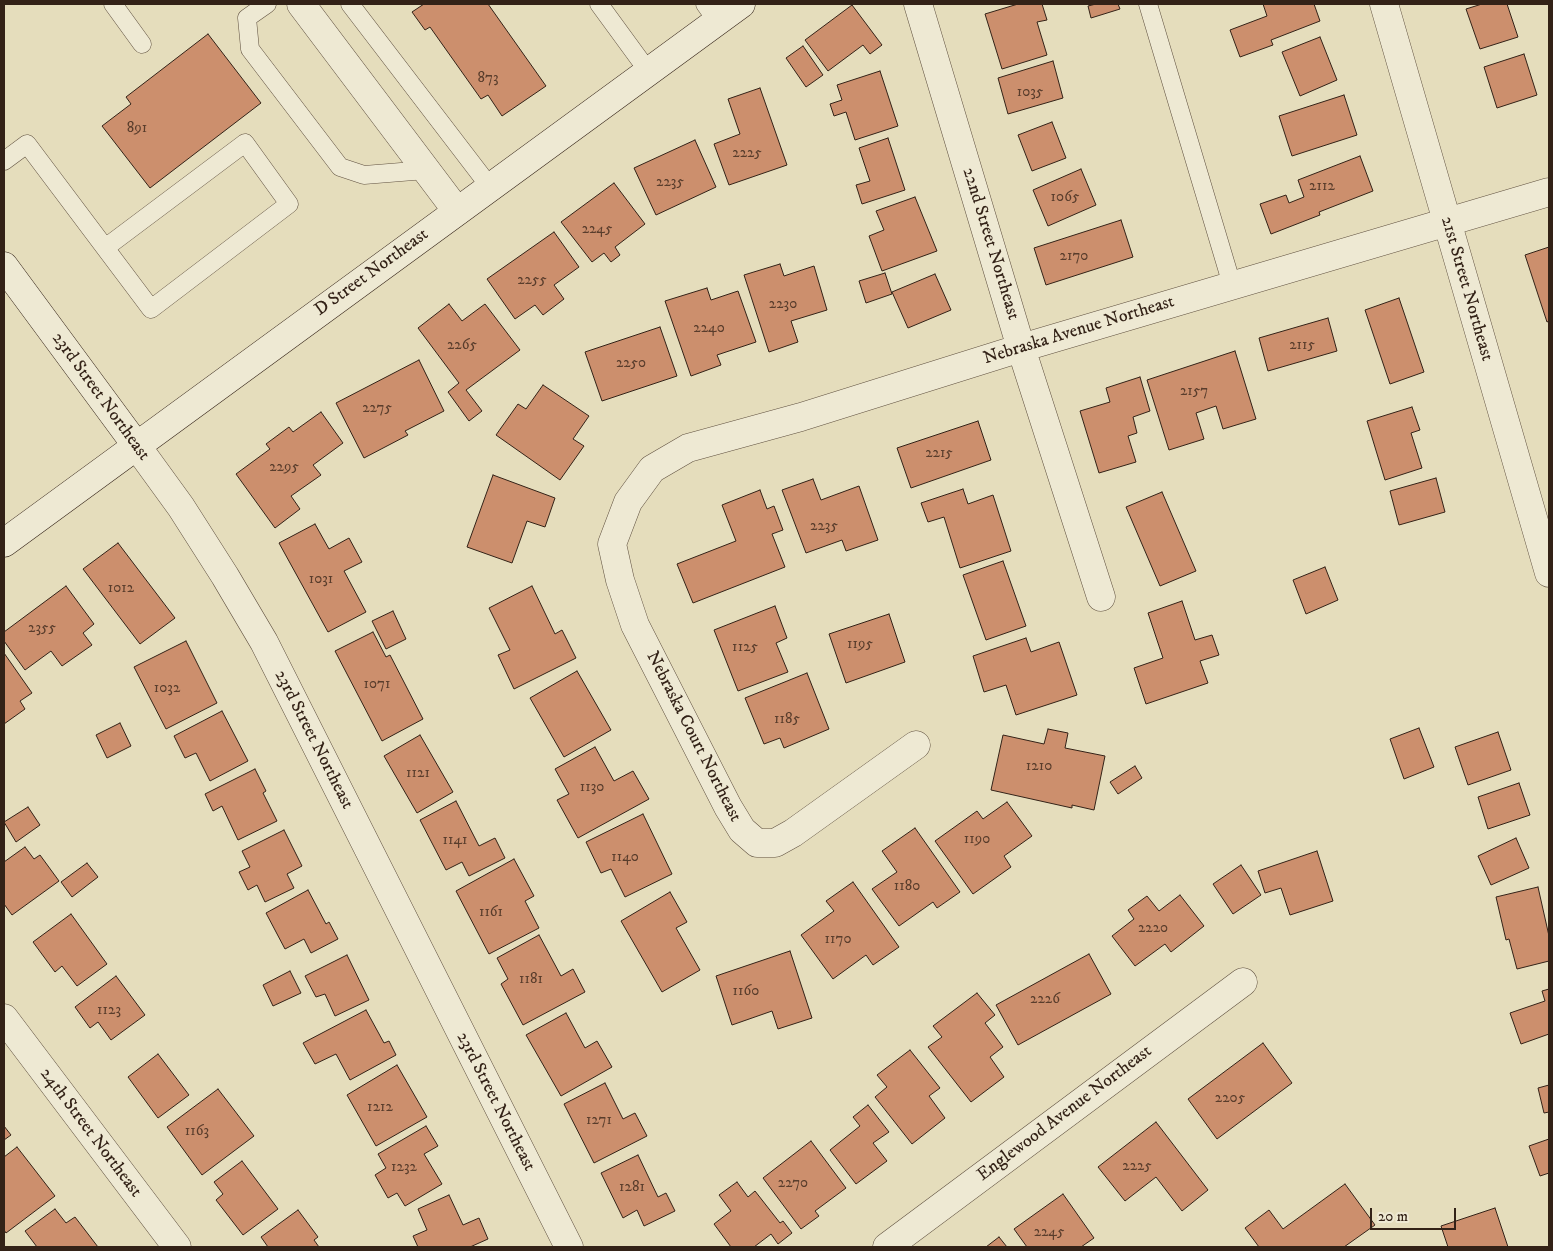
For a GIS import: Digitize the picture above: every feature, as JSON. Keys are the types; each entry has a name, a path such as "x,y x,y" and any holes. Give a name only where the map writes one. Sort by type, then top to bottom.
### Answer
{"street":[{"path":"301,4 457,211"},
{"name":"D Street Northeast","path":"4,543 648,71 711,12 741,4"},
{"name":"22nd Street Northeast","path":"918,4 1021,348 1101,597"},
{"name":"21st Street Northeast","path":"1384,4 1549,573"},
{"name":"Nebraska Avenue Northeast","path":"628,502 652,469 688,448 801,417 1021,348 1549,192"},
{"name":"23rd Street Northeast","path":"4,266 181,507 264,642 569,1247"},
{"name":"Nebraska Court Northeast","path":"628,502 612,544 620,580 635,624 728,806 742,830 757,843 775,843 794,832 916,745"},
{"name":"Englewood Avenue Northeast","path":"888,1247 1243,982"},
{"name":"24th Street Northeast","path":"4,1018 177,1247"}],"lane":[{"path":"112,4 142,44"},
{"path":"267,4 247,18 250,49 340,167 364,175 426,170"},
{"path":"350,4 490,187"},
{"path":"599,4 648,71"},
{"path":"1148,4 1232,285"},
{"path":"4,161 27,144 105,248 151,309 289,204 245,143 105,248"}],"building":[{"path":"424,4 488,4 546,86 502,116 488,95 481,99 430,27 425,30 412,12"},
{"path":"1018,4 1042,4 1047,20 1037,22 1047,55 1002,69 985,14"},
{"path":"1118,4 1120,9 1091,18 1088,6"},
{"path":"1263,4 1314,4 1320,21 1271,40 1273,45 1240,57 1230,30 1267,16"},
{"path":"1482,4 1507,4 1518,37 1480,49 1466,9"},
{"path":"852,5 882,45 870,54 863,45 828,71 805,40"},
{"path":"208,34 261,103 150,188 102,126 131,104 126,97"},
{"path":"1320,37 1337,80 1300,96 1282,52"},
{"path":"803,46 823,75 806,87 786,58"},
{"path":"1524,54 1537,95 1497,108 1484,67"},
{"path":"1053,61 1063,98 1008,114 998,78"},
{"path":"880,71 898,126 855,140 846,112 834,116 830,104 842,100 837,85"},
{"path":"760,88 787,165 729,185 714,144 740,134 728,99"},
{"path":"1344,95 1357,135 1292,156 1279,116"},
{"path":"1052,122 1066,158 1032,171 1018,135"},
{"path":"888,138 905,190 862,204 856,185 870,181 859,148"},
{"path":"695,140 716,187 656,215 634,168"},
{"path":"1360,156 1373,191 1319,212 1320,215 1271,234 1260,204 1286,195 1289,203 1304,197 1298,180"},
{"path":"1081,169 1096,205 1048,226 1033,190"},
{"path":"614,183 645,224 615,247 620,255 611,262 604,253 592,262 561,222"},
{"path":"915,197 937,251 882,271 869,236 884,230 876,211"},
{"path":"1121,220 1133,257 1046,285 1034,248"},
{"path":"554,232 579,267 554,285 564,299 543,315 535,305 515,319 487,279"},
{"path":"1549,247 1549,321 1547,322 1525,255"},
{"path":"780,264 784,276 814,266 827,310 791,321 798,342 769,352 744,275"},
{"path":"885,273 892,294 866,303 859,281"},
{"path":"935,274 951,310 908,328 892,292"},
{"path":"707,288 711,300 738,291 756,342 717,355 721,365 691,376 665,301"},
{"path":"1399,298 1424,372 1390,384 1365,310"},
{"path":"449,304 462,321 485,304 520,350 466,390 482,411 469,421 448,392 459,383 418,328"},
{"path":"1328,318 1337,351 1268,371 1259,338"},
{"path":"660,327 677,376 602,401 585,352"},
{"path":"1235,351 1256,419 1223,429 1216,406 1196,413 1204,439 1169,450 1147,380"},
{"path":"419,360 444,411 405,431 408,435 364,458 336,403"},
{"path":"1140,377 1150,411 1133,417 1137,433 1128,436 1136,462 1099,473 1080,411 1110,402 1106,388"},
{"path":"543,385 589,416 573,439 584,446 560,480 496,435 518,404 526,409"},
{"path":"1412,407 1420,430 1411,433 1422,468 1385,480 1367,421"},
{"path":"321,412 343,443 313,465 321,475 291,496 300,509 275,528 236,474 270,449 266,444 289,427 293,432"},
{"path":"978,421 991,460 911,488 897,448"},
{"path":"493,475 555,498 545,527 527,521 512,563 467,547"},
{"path":"1436,478 1445,512 1399,525 1390,491"},
{"path":"813,479 821,500 859,486 878,540 846,551 842,540 806,553 782,490"},
{"path":"963,489 968,504 993,495 1011,551 960,568 944,517 928,522 921,503"},
{"path":"760,490 767,509 774,506 783,530 772,534 785,567 693,603 677,564 736,541 722,505"},
{"path":"1162,492 1196,571 1160,586 1126,507"},
{"path":"315,524 329,549 349,538 362,562 344,571 366,612 328,632 279,543"},
{"path":"118,543 175,618 140,644 83,569"},
{"path":"1003,561 1026,626 986,640 963,575"},
{"path":"1325,567 1338,600 1306,614 1293,580"},
{"path":"66,586 94,624 83,633 92,645 62,666 51,651 25,670 4,641 4,632"},
{"path":"532,586 555,634 562,630 576,658 514,689 498,655 510,650 489,608"},
{"path":"1182,601 1195,640 1212,635 1219,655 1200,661 1208,683 1146,704 1134,668 1163,658 1148,613"},
{"path":"775,606 787,638 776,643 788,672 738,691 714,630"},
{"path":"393,611 406,639 386,649 372,621"},
{"path":"889,614 905,662 846,683 829,634"},
{"path":"373,632 386,657 390,655 423,719 382,741 335,651"},
{"path":"1026,638 1031,652 1059,642 1077,695 1016,715 1006,685 984,692 973,656"},
{"path":"186,641 217,703 166,729 134,667"},
{"path":"4,653 32,693 20,701 25,709 4,724"},
{"path":"577,671 611,730 564,757 530,698"},
{"path":"807,673 829,729 784,748 780,738 764,744 745,698"},
{"path":"222,711 248,761 210,781 196,753 185,758 174,736"},
{"path":"120,723 131,746 107,758 96,735"},
{"path":"1419,728 1434,767 1404,779 1390,739"},
{"path":"1048,729 1068,733 1065,748 1105,756 1094,810 1072,805 1072,808 991,790 1003,735 1044,744"},
{"path":"1498,732 1511,770 1468,785 1455,747"},
{"path":"420,735 453,792 417,813 384,756"},
{"path":"595,747 614,781 633,771 649,799 578,838 557,800 569,794 555,769"},
{"path":"1135,766 1142,778 1118,794 1110,782"},
{"path":"255,769 266,791 263,793 277,821 238,840 222,806 213,811 205,794"},
{"path":"1519,783 1530,815 1488,829 1478,797"},
{"path":"456,801 479,846 495,838 505,858 469,876 462,862 446,870 420,820"},
{"path":"1007,802 1032,836 1004,856 1011,867 973,894 935,841 977,811 983,819"},
{"path":"28,807 40,825 16,842 4,822"},
{"path":"643,814 672,874 625,897 611,869 601,873 586,842"},
{"path":"915,828 960,892 937,908 933,902 899,926 872,889 897,872 882,851"},
{"path":"284,830 302,866 287,874 294,888 265,902 257,885 248,890 239,872 250,867 242,851"},
{"path":"1516,838 1529,868 1491,885 1478,856"},
{"path":"25,847 34,859 40,855 59,881 12,915 4,904 4,862"},
{"path":"1317,851 1333,901 1290,915 1281,888 1265,893 1258,871"},
{"path":"514,859 534,896 525,901 539,928 489,954 456,891"},
{"path":"87,863 98,877 72,897 61,882"},
{"path":"1241,865 1261,895 1233,914 1213,884"},
{"path":"853,882 899,947 873,965 866,955 833,979 801,935 834,911 826,901"},
{"path":"1538,887 1549,936 1549,961 1517,969 1509,939 1506,940 1496,897"},
{"path":"308,890 326,924 329,922 338,939 311,953 304,939 285,949 266,913"},
{"path":"670,892 687,922 676,928 700,970 662,992 621,921"},
{"path":"1180,895 1204,926 1171,952 1165,944 1135,966 1112,936 1134,919 1128,910 1147,896 1159,911"},
{"path":"71,914 107,964 77,986 62,966 55,972 33,942"},
{"path":"539,935 561,976 573,969 585,992 523,1025 501,984 508,979 497,958"},
{"path":"790,951 812,1018 778,1029 772,1011 732,1025 716,976"},
{"path":"1089,954 1111,994 1018,1045 996,1005"},
{"path":"347,955 369,1000 335,1016 325,994 316,997 305,976"},
{"path":"290,971 301,993 273,1006 263,985"},
{"path":"116,976 145,1015 111,1040 98,1022 90,1028 75,1007"},
{"path":"1549,989 1549,1034 1521,1044 1510,1013 1545,1001 1542,991"},
{"path":"977,993 995,1015 985,1023 1003,1047 990,1057 1004,1077 971,1102 928,1047 942,1037 933,1026"},
{"path":"366,1010 384,1043 389,1041 396,1055 350,1080 336,1054 315,1064 303,1043"},
{"path":"566,1013 585,1048 597,1041 612,1067 561,1096 526,1035"},
{"path":"1263,1043 1292,1083 1217,1139 1188,1099"},
{"path":"910,1050 940,1088 929,1096 945,1118 912,1144 875,1097 887,1087 877,1075"},
{"path":"158,1054 189,1095 158,1118 128,1077"},
{"path":"397,1065 427,1117 376,1146 347,1095"},
{"path":"605,1083 623,1119 635,1113 647,1136 594,1163 564,1104"},
{"path":"1549,1085 1549,1112 1544,1113 1538,1088"},
{"path":"218,1089 254,1136 202,1175 167,1127"},
{"path":"868,1105 889,1132 873,1143 887,1161 856,1184 830,1150 860,1126 853,1117"},
{"path":"1156,1122 1208,1190 1182,1211 1156,1177 1125,1201 1098,1167"},
{"path":"4,1126 11,1135 4,1140"},
{"path":"426,1126 438,1146 424,1154 442,1184 405,1206 397,1193 388,1198 375,1175 386,1168 378,1154"},
{"path":"1549,1139 1549,1173 1540,1176 1529,1146"},
{"path":"811,1141 846,1188 815,1211 819,1216 801,1229 763,1178"},
{"path":"17,1147 55,1196 6,1233 4,1230 4,1157"},
{"path":"638,1155 658,1197 666,1193 675,1211 644,1226 637,1210 623,1218 601,1173"},
{"path":"242,1161 278,1209 243,1235 216,1200 223,1194 214,1182"},
{"path":"737,1182 748,1197 755,1191 780,1223 783,1221 792,1233 778,1244 771,1234 754,1247 731,1247 714,1224 731,1211 719,1195"},
{"path":"1345,1184 1375,1225 1344,1247 1259,1247 1245,1228 1269,1210 1283,1229"},
{"path":"1063,1194 1094,1238 1081,1247 1027,1247 1014,1229"},
{"path":"449,1195 463,1225 479,1218 488,1239 470,1247 418,1247 413,1236 427,1230 418,1209"},
{"path":"1495,1208 1508,1247 1448,1247 1441,1226"},
{"path":"55,1209 66,1223 75,1217 98,1247 37,1247 25,1231"},
{"path":"298,1210 318,1237 314,1240 319,1247 268,1247 261,1237"},
{"path":"999,1237 1007,1247 986,1247"}]}
